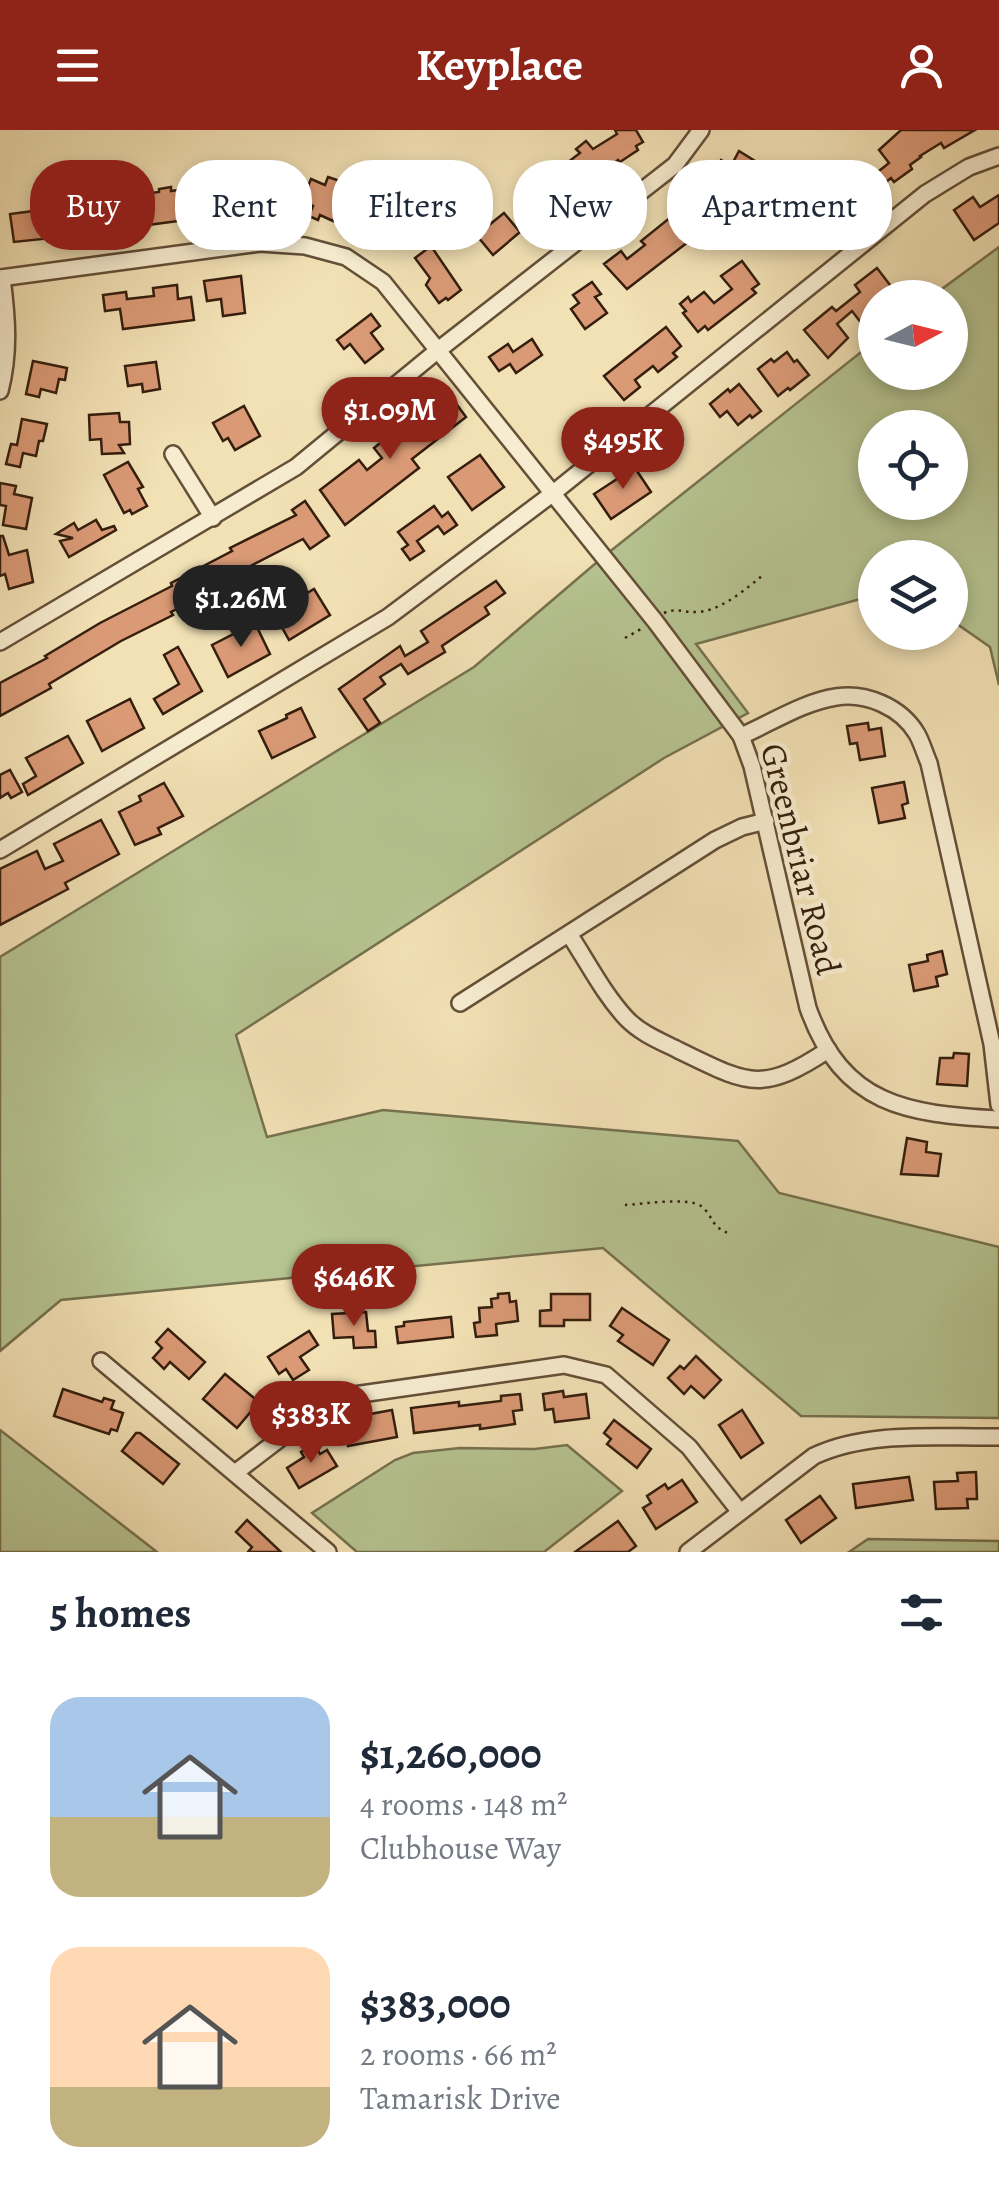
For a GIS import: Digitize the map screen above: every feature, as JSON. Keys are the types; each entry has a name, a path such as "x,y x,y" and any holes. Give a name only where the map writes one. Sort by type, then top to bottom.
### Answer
{"street":[{"path":"1,640 214,518 296,466 676,165 701,130"},
{"path":"0,850 388,617 552,494 924,194 970,167 999,156"},
{"name":"Greenbriar Road","path":"1,278 260,243 305,246 346,257 383,282 655,621 741,736 766,822 804,993 813,1023 828,1050 851,1078 904,1108 935,1115 999,1119"},
{"path":"0,391 8,328 1,278"},
{"path":"173,454 214,518"},
{"path":"741,736 838,696 867,698 881,704 908,722 917,734 929,763 988,1025 999,1105"},
{"path":"460,1003 715,840 742,827 766,822"},
{"path":"569,934 630,1022 646,1034 722,1071 743,1078 774,1078 828,1050"},
{"path":"101,1361 328,1552"},
{"path":"235,1473 333,1398 564,1365 606,1375 689,1448 740,1512"},
{"path":"688,1552 814,1456 832,1448 862,1440 999,1437"}],"path":[{"path":"625,638 672,610 696,612 714,608 763,575"},
{"path":"625,1205 692,1202 704,1209 716,1228 731,1234"}],"green space":[{"path":"999,247 999,685 990,647 968,632 968,540 858,540 858,600 696,644 748,713 664,758 236,1035 267,1137 383,1110 738,1141 779,1193 999,1247 999,1418 801,1416 603,1248 61,1300 0,1351 0,957 474,667 603,557 858,354 858,390 968,390 968,280 954,280"},
{"path":"0,1430 157,1552 0,1552"},
{"path":"567,1445 622,1491 544,1552 357,1552 312,1513 395,1460 413,1453"},
{"path":"868,1539 999,1541 999,1552 849,1552"}],"building":[{"path":"615,130 636,130 643,142 623,160 571,160 586,141 593,149 617,134"},
{"path":"901,130 975,130 944,148 941,143 920,156 910,165 912,169 894,182 892,160 887,160 879,150"},
{"path":"739,151 753,160 734,160"},
{"path":"328,177 332,178 332,221 320,215 318,220 312,217 312,179 325,185"},
{"path":"171,187 171,191 175,190 175,221 155,224 155,193"},
{"path":"999,195 999,223 974,240 954,210 973,197 980,207"},
{"path":"30,211 30,240 14,242 10,214"},
{"path":"504,213 513,224 513,238 493,255 489,250 493,250 493,222"},
{"path":"667,220 667,250 678,250 627,289 604,264 621,251 627,259 639,250 647,250 647,236"},
{"path":"426,250 434,250 461,290 439,303 426,285 430,278 415,258"},
{"path":"742,261 759,284 752,289 756,293 708,330 705,326 698,332 680,304 688,297 691,302 704,292 714,303 732,289 721,276"},
{"path":"877,268 886,280 861,280"},
{"path":"241,276 245,313 223,316 221,299 207,301 204,281"},
{"path":"592,282 601,294 595,297 607,313 585,329 571,309 579,303 573,295"},
{"path":"177,285 178,299 191,297 194,320 123,329 120,309 105,311 103,295 126,292 127,299 154,296 153,288"},
{"path":"858,294 858,319 852,311 837,324 848,338 828,358 804,330 832,307 836,311"},
{"path":"371,314 380,326 371,333 383,349 365,363 350,344 344,349 337,340"},
{"path":"666,327 681,346 673,353 677,357 658,372 653,366 635,380 640,387 624,400 604,376"},
{"path":"532,339 542,355 516,373 510,364 499,371 489,357 508,344 513,352"},
{"path":"787,352 809,375 778,396 758,369"},
{"path":"33,361 67,368 65,380 59,379 56,393 41,389 39,397 26,394"},
{"path":"156,362 160,389 143,392 142,384 128,386 125,366"},
{"path":"739,384 761,411 738,425 727,411 720,417 710,404"},
{"path":"449,394 466,417 412,459 419,468 345,525 320,490 359,460 367,470 382,458 374,448"},
{"path":"244,406 260,436 235,450 228,438 223,441 213,423"},
{"path":"119,413 120,422 129,422 130,444 119,445 124,453 102,454 101,439 90,440 89,415"},
{"path":"22,419 47,424 36,456 23,453 20,467 6,464 11,444 17,445"},
{"path":"480,455 504,487 472,510 448,477"},
{"path":"128,462 143,487 138,489 147,506 132,514 130,510 124,513 104,475"},
{"path":"633,465 651,492 611,519 594,494"},
{"path":"0,483 16,486 14,494 32,498 26,529 3,525 6,506 0,505"},
{"path":"305,501 329,536 310,549 303,539 231,576 233,580 121,641 49,684 51,688 0,716 0,683 232,551 230,548 296,515 292,510"},
{"path":"434,506 442,517 448,512 457,525 444,534 438,526 417,541 424,551 410,560 402,549 408,545 398,532"},
{"path":"96,520 102,530 114,526 116,530 69,557 60,541 73,538 56,534 74,523 78,530"},
{"path":"0,536 9,555 27,550 33,582 9,589 5,574 0,576"},
{"path":"496,581 505,593 485,607 489,614 442,646 445,652 408,674 401,664 380,677 385,684 364,699 380,723 368,731 339,689 400,646 405,656 428,642 421,631"},
{"path":"314,589 330,615 289,640 274,613"},
{"path":"255,623 270,654 228,677 212,645"},
{"path":"178,647 202,691 163,714 154,699 179,684 164,655"},
{"path":"130,699 144,728 102,751 87,721"},
{"path":"301,708 315,737 272,758 259,731"},
{"path":"868,723 869,730 881,728 885,756 860,760 857,743 850,744 847,726"},
{"path":"68,736 83,763 28,795 23,784 36,776 26,758"},
{"path":"10,770 22,792 0,798 0,775"},
{"path":"904,782 908,803 902,805 905,818 879,823 872,788"},
{"path":"164,783 183,816 158,828 161,834 135,845 119,812"},
{"path":"101,820 119,854 65,883 68,889 0,925 0,869 37,851 45,869 63,861 54,844"},
{"path":"942,951 947,974 936,977 938,986 914,991 909,965 928,961 927,955"},
{"path":"954,1053 969,1054 967,1086 937,1084 940,1058 953,1058"},
{"path":"907,1138 927,1142 926,1152 941,1154 938,1176 901,1174"},
{"path":"509,1293 510,1302 516,1301 518,1321 496,1324 497,1335 476,1337 474,1323 480,1322 479,1308 492,1307 491,1299"},
{"path":"551,1294 590,1294 590,1320 564,1320 564,1326 540,1326 540,1311 551,1310"},
{"path":"622,1308 669,1340 653,1365 618,1341 623,1335 610,1326"},
{"path":"366,1312 368,1331 375,1331 376,1347 354,1348 353,1337 334,1338 332,1314"},
{"path":"451,1317 453,1337 398,1343 396,1327 404,1326 404,1322"},
{"path":"168,1329 205,1362 189,1379 170,1362 164,1369 153,1358 162,1348 156,1342"},
{"path":"309,1331 318,1345 300,1357 309,1370 293,1380 286,1369 279,1374 268,1357"},
{"path":"696,1356 721,1380 704,1398 691,1386 684,1394 668,1378"},
{"path":"225,1374 259,1402 237,1428 203,1399"},
{"path":"63,1389 102,1402 104,1398 114,1401 111,1409 123,1413 117,1431 111,1429 109,1434 54,1416"},
{"path":"563,1391 564,1397 586,1394 589,1418 555,1422 553,1409 545,1410 543,1394"},
{"path":"520,1394 522,1410 513,1411 515,1424 414,1433 411,1408 501,1401 501,1396"},
{"path":"392,1410 397,1437 348,1446 343,1419"},
{"path":"742,1410 763,1443 741,1458 719,1425"},
{"path":"614,1420 651,1449 637,1468 607,1444 611,1439 604,1433"},
{"path":"136,1433 179,1464 163,1484 122,1451"},
{"path":"315,1444 320,1454 327,1450 337,1466 299,1488 287,1468 304,1457 301,1452"},
{"path":"976,1472 977,1499 967,1499 968,1508 936,1509 934,1482 958,1481 957,1473"},
{"path":"909,1477 913,1500 856,1508 853,1484"},
{"path":"682,1480 697,1502 656,1529 643,1508 651,1503 647,1496 665,1484 668,1489"},
{"path":"820,1496 836,1518 801,1543 786,1520"},
{"path":"247,1520 281,1552 248,1552 252,1547 236,1532"},
{"path":"618,1521 636,1546 628,1552 575,1552"}]}
